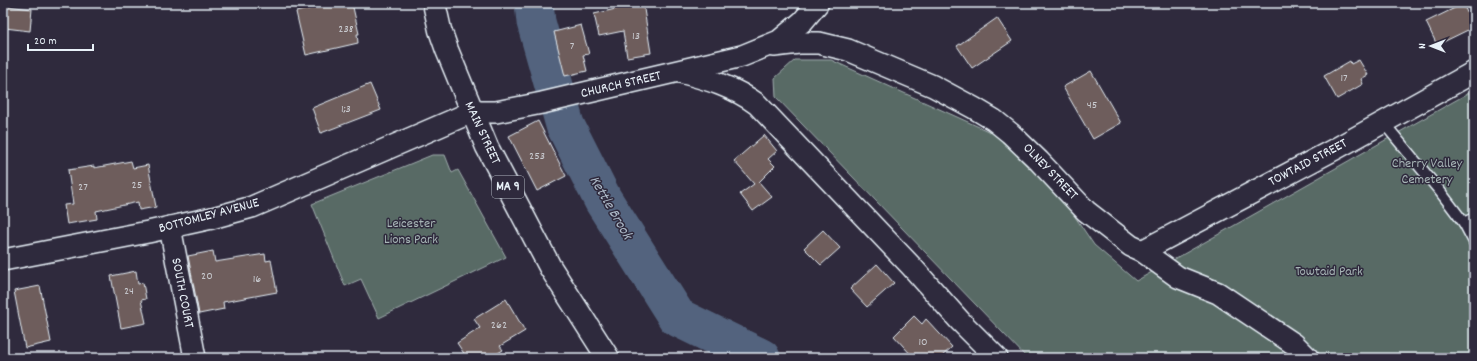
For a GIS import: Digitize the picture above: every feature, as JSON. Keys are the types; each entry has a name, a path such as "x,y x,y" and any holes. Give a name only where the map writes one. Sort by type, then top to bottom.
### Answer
{"highway":[{"name":"MAIN STREET","path":"434,3 446,50 487,147 550,267 608,358"}],"street":[{"path":"767,47 779,41 791,32 803,21 818,3"},
{"name":"OLNEY STREET","path":"767,47 799,43 819,43 848,50 933,86 974,108 994,120 1025,146 1086,211 1130,246 1142,251 1178,276 1218,293 1294,344 1308,358"},
{"name":"CHURCH STREET","path":"472,112 496,112 542,103 742,56 767,47"},
{"path":"680,71 727,87 757,104 901,255 960,321 997,358"},
{"name":"TOWTAID STREET","path":"1142,251 1474,72"},
{"name":"BOTTOMLEY AVENUE","path":"3,260 170,227 252,207 472,112"},
{"name":"SOUTH COURT","path":"170,227 195,358"}],"lane":[{"path":"1383,122 1439,190 1464,223 1474,242"},
{"path":"1464,223 1474,218"}],"green space":[{"name":"Towtaid Park","path":"795,60 831,60 999,136 1051,181 1094,245 1136,281 1474,90 1474,358 1027,358 776,97 775,78"},
{"name":"Leicester Lions Park","path":"432,155 445,155 452,173 458,170 506,257 379,318 361,279 345,286 312,204"}],"building":[{"path":"333,3 352,3 359,34 357,34 358,43 306,55 296,12"},
{"path":"643,3 651,53 627,57 623,31 599,36 594,14 620,8 619,7"},
{"path":"1463,4 1474,27 1437,45 1426,22"},
{"path":"7,6 32,9 30,31 5,28"},
{"path":"997,18 1012,41 972,68 957,46"},
{"path":"581,25 589,54 583,55 587,71 565,76 554,32"},
{"path":"1359,60 1368,75 1361,79 1363,84 1337,99 1324,76 1350,61 1351,64"},
{"path":"1091,71 1121,123 1093,139 1063,87"},
{"path":"370,84 381,110 321,133 312,108"},
{"path":"538,121 566,176 537,191 509,136"},
{"path":"764,135 777,151 768,159 775,166 759,182 772,197 753,211 740,194 754,184 734,161"},
{"path":"131,161 133,168 148,165 156,207 139,210 138,202 96,211 97,219 67,224 64,205 73,204 68,170 94,166 94,168"},
{"path":"823,230 840,248 821,265 804,248"},
{"path":"213,251 215,262 265,254 266,261 271,260 277,292 223,302 224,309 199,314 188,256"},
{"path":"877,264 894,283 867,307 850,289"},
{"path":"136,271 138,284 143,283 146,299 141,300 146,323 121,328 111,276"},
{"path":"40,286 51,342 25,348 14,291"},
{"path":"506,299 525,331 500,346 503,350 490,358 467,358 457,343 480,328 474,319"},
{"path":"914,316 922,324 926,319 952,347 940,358 914,358 894,336"}],"waterway":[{"name":"Kettle Brook","path":"534,3 536,22 565,125 603,200 677,317 761,358"}],"park label":[{"name":"Cherry Valley Cemetery","path":"1427,172"}]}
